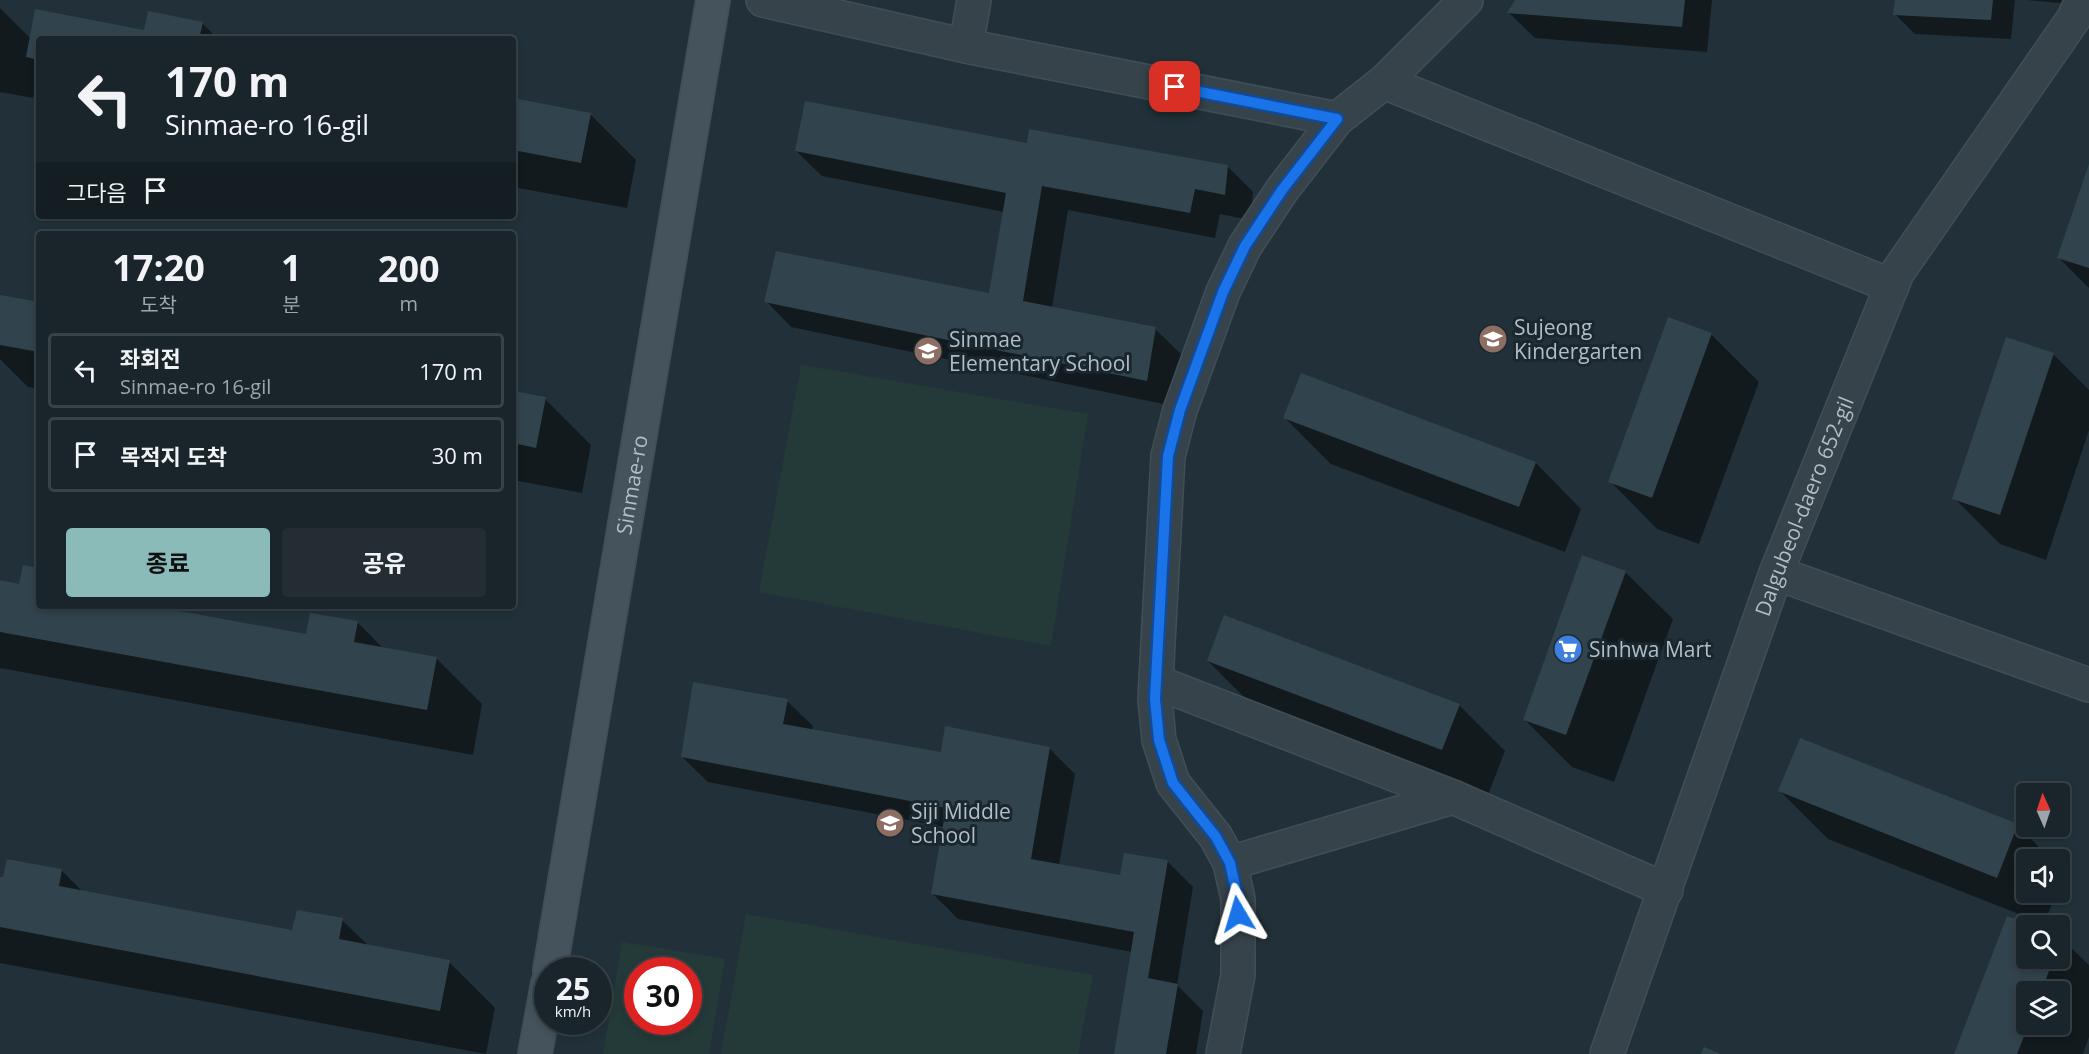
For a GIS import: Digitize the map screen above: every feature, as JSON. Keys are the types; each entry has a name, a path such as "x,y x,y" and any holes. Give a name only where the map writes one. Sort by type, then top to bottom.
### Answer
{"street":[{"name":"Sinmae-ro","path":"552,957 713,0"},
{"path":"763,0 966,46 1337,119"},
{"path":"966,46 974,0"},
{"path":"1223,1054 1238,975 1238,899 1230,863 1216,837 1173,783 1159,740 1156,682 1168,456 1180,410 1223,292 1245,246 1282,190 1337,119 1384,82 1466,0"},
{"name":"Dalgubeol-daero 652-gil","path":"1606,1054 1666,891 1776,573 1897,273 2074,18 2082,0"},
{"path":"1384,82 1892,286"},
{"path":"1776,573 2089,685"},
{"path":"1156,682 1453,797 1666,891"},
{"path":"1230,863 1453,797"},
{"path":"536,1054 539,1035"}],"green space":[{"path":"801,365 1088,414 1051,646 759,592"},
{"path":"746,914 1093,975 1078,1054 721,1054"},
{"path":"622,942 725,959 709,1054 603,1054 606,1035 612,1035 612,1001"}],"building":[{"path":"1515,0 1685,0 1682,27 1507,13"},
{"path":"1895,0 1993,0 1991,20 1893,15"},
{"path":"35,9 144,30 148,11 203,22 200,36 36,36 36,59 26,57"},
{"path":"516,99 591,113 581,163 516,151"},
{"path":"805,101 1027,143 1029,129 1228,165 1225,195 1195,189 1190,213 1042,186 1023,301 1156,327 1147,381 764,302 776,251 989,293 1006,193 795,151"},
{"path":"2089,164 2089,268 2057,258"},
{"path":"0,295 36,301 36,351 0,345"},
{"path":"1668,317 1712,333 1652,498 1608,482"},
{"path":"2006,337 2054,353 2000,515 1952,499"},
{"path":"1301,373 1536,462 1519,507 1283,418"},
{"path":"516,392 546,397 536,448 516,444"},
{"path":"1582,555 1626,571 1566,735 1523,720"},
{"path":"23,565 36,567 36,609 168,609 306,634 310,613 358,621 354,642 437,657 427,710 0,632 0,580 19,584"},
{"path":"1224,615 1460,704 1442,750 1207,661"},
{"path":"693,682 788,699 783,724 941,752 945,726 1050,747 1031,859 1120,875 1124,853 1168,860 1148,978 1178,984 1166,1054 1114,1054 1134,932 931,894 946,808 681,757"},
{"path":"1800,738 2016,823 2016,829 1997,878 1778,791"},
{"path":"7,859 62,869 59,886 292,930 297,910 343,918 339,939 450,960 440,1011 0,927 0,877 3,877"},
{"path":"2007,916 2016,919 2016,969 2050,969 2045,981 2016,981 2016,1035 2025,1035 2017,1054 1954,1054"},
{"path":"1704,1047 1721,1054 1701,1054"}],"place":[{"name":"Sujeong Kindergarten","path":"1493,339"},
{"name":"Sinmae Elementary School","path":"928,351"},
{"name":"Sinhwa Mart","path":"1568,649"},
{"name":"Siji Middle School","path":"890,823"}],"route":[{"path":"1175,87 1337,119 1282,190 1245,246 1223,292 1180,410 1168,456 1155,699 1159,740 1173,783 1216,837 1230,863 1238,899 1238,914"}]}
